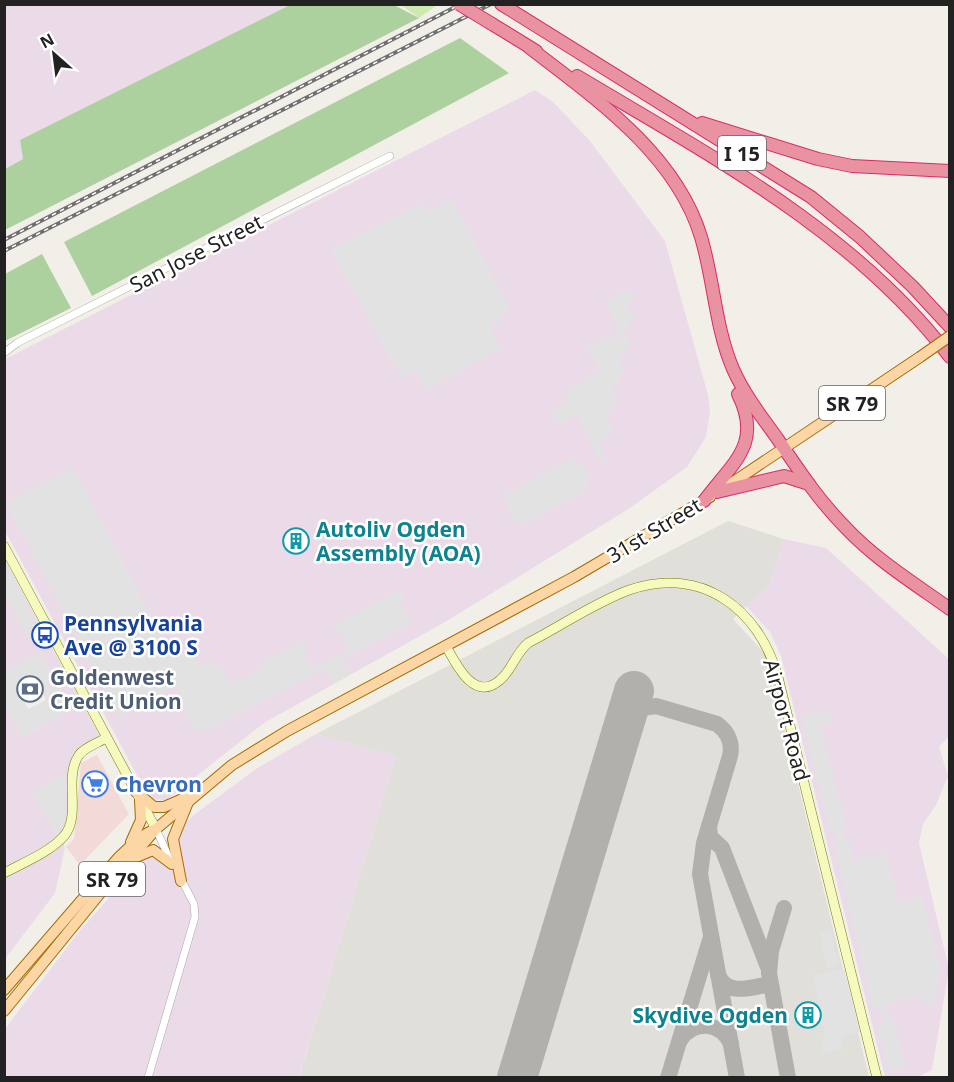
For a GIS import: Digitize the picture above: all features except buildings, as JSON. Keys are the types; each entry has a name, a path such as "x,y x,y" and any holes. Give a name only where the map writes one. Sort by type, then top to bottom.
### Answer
{"highway":[{"name":"I 15","path":"459,4 750,180 819,230 906,306 950,357"},
{"name":"I 15","path":"506,8 811,197 868,244 950,327"},
{"path":"530,48 611,110 645,145 675,186 700,235 723,341 724,358 747,414 749,434 738,457 704,501"},
{"path":"678,114 758,142 818,159 852,166 950,171"},
{"path":"723,341 745,393 809,484 846,529 950,609"},
{"path":"717,492 784,476 809,484"}],"main road":[{"name":"31st Street","path":"191,797 260,747 574,577 704,501 785,449 950,336"},
{"path":"138,796 154,807 164,807 191,797"},
{"path":"129,846 141,820 138,796"},
{"path":"181,881 172,839 191,797"},
{"name":"SR 79","path":"4,1011 100,892 131,860 156,829 191,797"},
{"name":"SR 79","path":"4,990 129,846 156,829"},
{"path":"131,860 153,850 172,864"}],"street":[{"name":"San Jose Street","path":"4,353 17,344 390,156"},
{"path":"4,546 194,904 195,917 148,1077"},
{"name":"Airport Road","path":"446,646 470,683 481,686 491,685 500,680 518,651 528,643 629,591 667,584 694,586 715,594 735,605 752,621 763,637 778,677 877,1077"},
{"path":"4,873 51,847 65,835 72,808 75,762 84,750 106,738"}],"shaded area":[{"path":"5,5 290,5 20,140 23,159 5,169"},
{"path":"535,90 553,102 590,141 665,241 708,395 710,411 706,437 687,467 630,508 445,622 264,723 166,800 150,799 5,531 5,359"},
{"path":"452,200 511,310 499,317 502,322 490,328 501,349 426,390 417,371 401,378 331,250 422,203 428,212"},
{"path":"626,290 628,294 633,292 636,298 626,304 634,318 629,321 631,326 623,331 631,345 623,349 626,354 617,359 625,374 618,378 620,382 611,387 619,402 612,406 614,411 606,415 613,430 607,434 609,439 599,444 607,459 601,462 576,415 559,424 552,410 568,402 564,393 599,371 587,348 610,336 612,341 618,338 615,332 619,329 604,301"},
{"path":"574,458 578,465 582,462 591,480 587,482 590,489 520,526 518,521 514,523 507,511 511,509 504,495"},
{"path":"73,468 173,657 190,649 199,666 210,661 214,667 219,665 230,685 262,669 260,664 303,641 308,650 304,653 313,669 350,649 342,633 337,635 332,626 401,590 405,597 400,600 412,623 342,659 350,675 333,684 325,669 204,732 202,727 195,731 178,699 182,696 177,686 119,717 6,503"},
{"path":"728,521 784,539 769,585 733,619 767,656 869,1077 299,1078 396,756 316,734"},
{"path":"784,539 826,548 949,659 949,736 939,747 948,776 936,805 923,824 919,843 949,969 932,1070 918,1077 885,1077 781,656 770,632 745,605 769,585"},
{"path":"4,558 100,737 72,761 68,826 61,836 65,848 55,893 5,959 5,704 22,737 71,710 41,653 5,672"},
{"path":"5,562 42,634 29,641 5,595"},
{"path":"41,652 71,710 22,737 5,704 5,672","holes":["34,677 46,700 28,709 16,687"]},
{"path":"830,710 833,722 816,727 821,728 847,828 842,829 845,842 850,842 855,862 849,863 850,866 859,864 857,859 886,852 898,899 901,902 922,896 941,971 936,972 941,974 934,1007 916,997 886,1005 890,1021 894,1021 906,1066 889,1071 878,1025 883,1023 879,1007 873,1008 834,846 838,845 835,832 830,832 805,732 810,731 804,730 801,716"},
{"path":"316,734 396,756 299,1077 5,1077 4,1030 78,933 135,868 195,814 256,769"},
{"path":"97,755 129,814 80,865 66,847 74,839 81,763"},
{"path":"65,774 66,825 55,836 32,792"},
{"path":"831,931 838,966 827,968 820,933"},
{"path":"844,969 860,1032 841,1036 843,1049 823,1053 821,1039 825,1038 813,975"}],"green space":[{"path":"290,5 394,5 419,18 5,230 5,169 23,159 20,140"},
{"path":"401,5 433,5 436,6 419,18"},
{"path":"460,38 509,73 92,296 64,242"},
{"path":"42,254 71,308 5,341 5,274"}],"taxiway":[{"path":"623,726 636,709 656,706 717,724 727,734 730,742 730,756 704,843 700,874 737,1078"},
{"path":"709,826 710,837 722,848 768,967"},
{"path":"784,908 771,951 769,973 788,1078"},
{"path":"668,1078 710,940"},
{"path":"718,975 722,982 734,988 770,984"},
{"path":"680,1040 692,1029 707,1026 721,1031 731,1044"}],"runway":[{"path":"517,1078 634,691"}],"railway":[{"path":"4,240 461,4"},
{"path":"4,251 491,4"}],"place":[{"name":"Autoliv Ogden Assembly (AOA)","path":"296,541"},
{"name":"Pennsylvania Ave @ 3100 S","path":"45,635"},
{"name":"Goldenwest Credit Union","path":"30,689"},
{"name":"Chevron","path":"95,784"},
{"name":"Skydive Ogden","path":"808,1015"}]}
